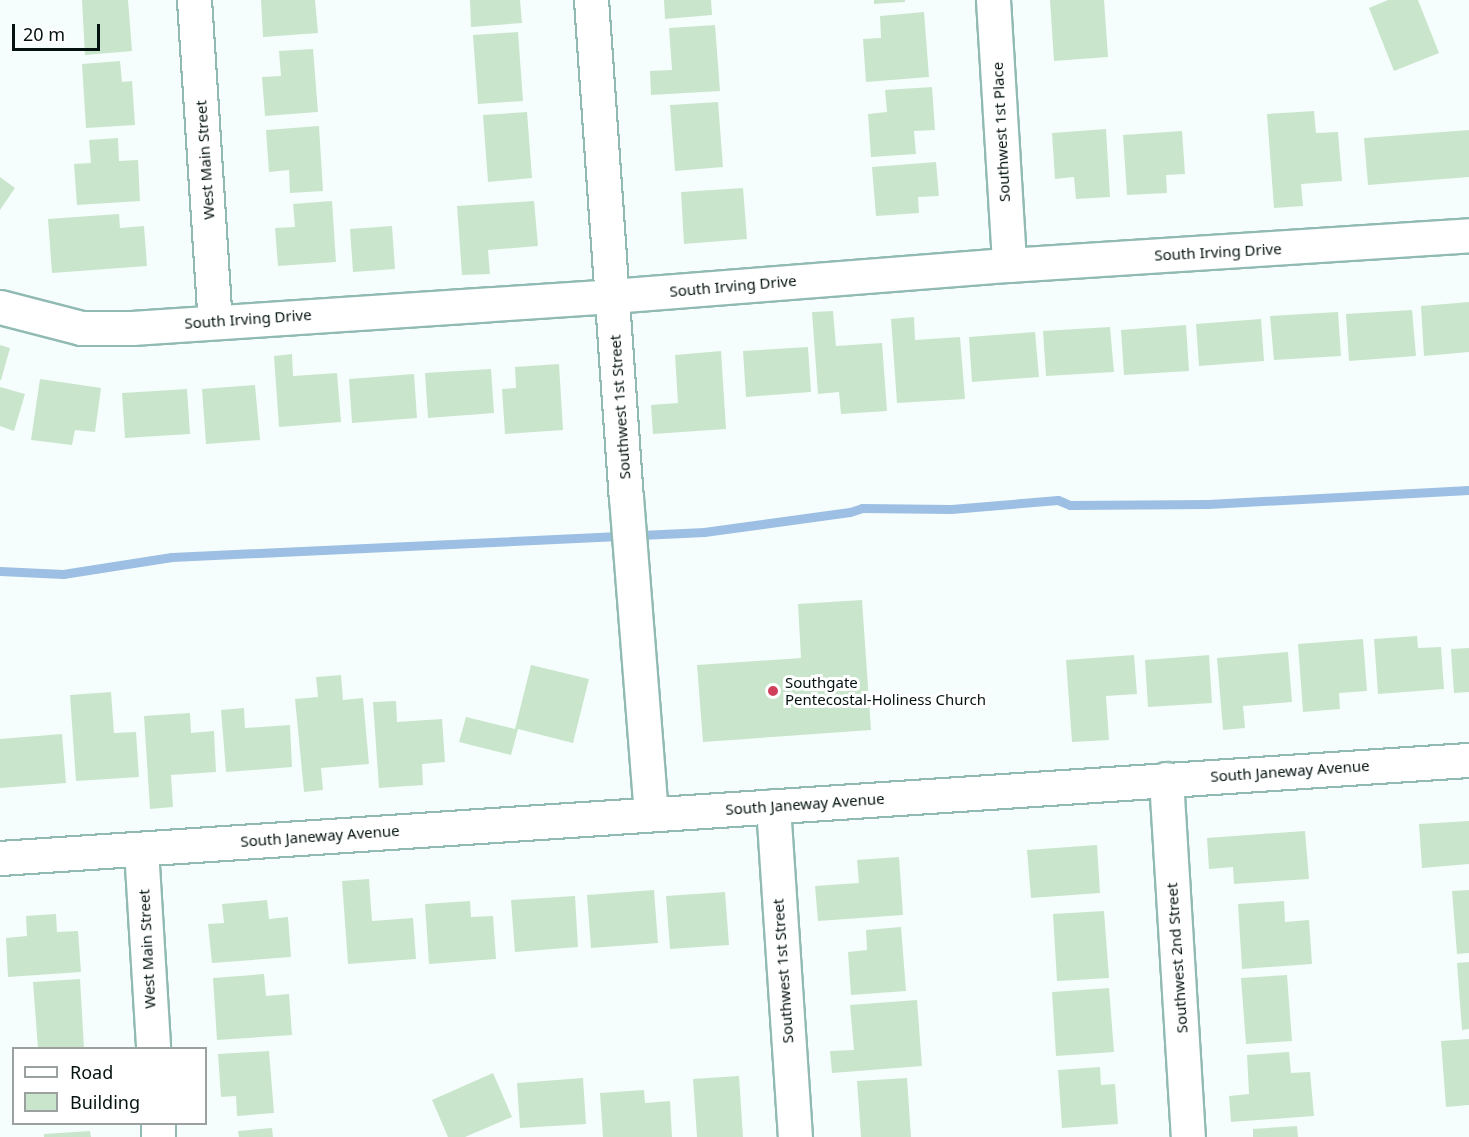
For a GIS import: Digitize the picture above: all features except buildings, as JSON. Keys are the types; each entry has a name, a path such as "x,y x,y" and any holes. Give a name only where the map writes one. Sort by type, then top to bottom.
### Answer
{"street":[{"name":"West Main Street","path":"194,0 215,321"},
{"name":"Southwest 1st Street","path":"591,0 632,588 651,814"},
{"name":"Southwest 1st Place","path":"993,0 1009,265"},
{"name":"South Irving Drive","path":"0,307 81,328 132,328 612,296 1009,265 1469,235"},
{"name":"South Janeway Avenue","path":"0,858 1469,760"},
{"name":"Southwest 2nd Street","path":"1166,779 1188,1137"},
{"name":"Southwest 1st Street","path":"773,806 795,1137"},
{"name":"West Main Street","path":"141,849 153,1047"}],"waterway":[{"path":"0,571 63,574 172,557 704,532 850,512 862,508 951,509 1058,500 1070,505 1208,504 1469,490"}],"place":[{"name":"Southgate Pentecostal-Holiness Church","path":"773,691"}]}
